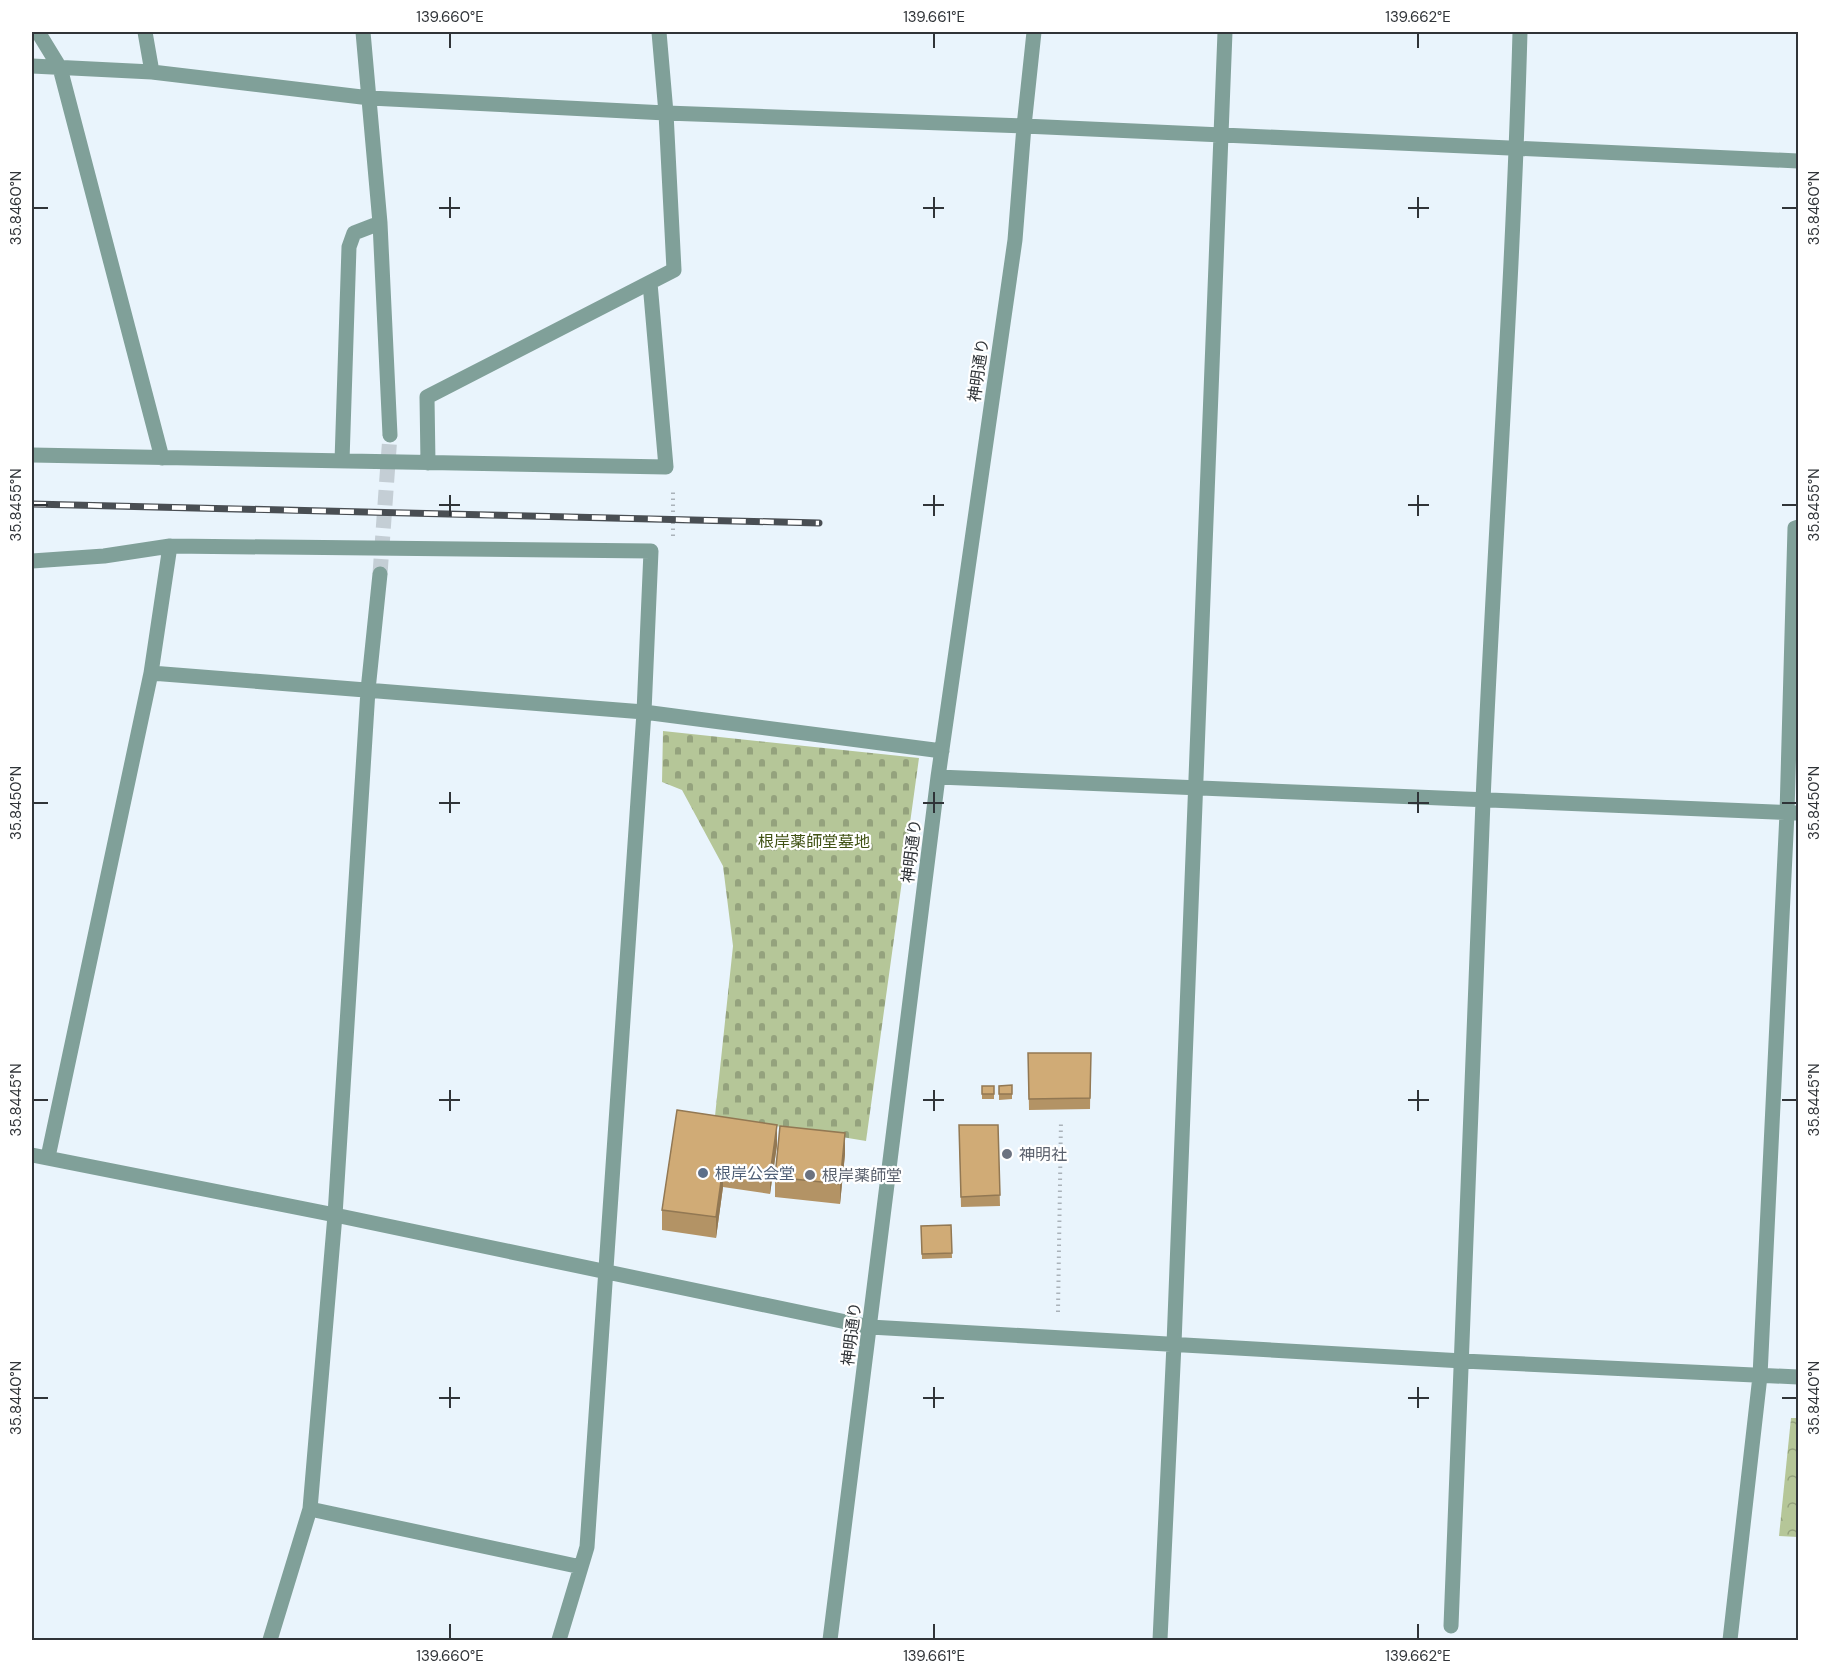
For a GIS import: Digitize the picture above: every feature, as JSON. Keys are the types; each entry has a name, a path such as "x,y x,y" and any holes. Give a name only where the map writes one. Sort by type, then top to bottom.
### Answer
{"street":[{"path":"38,32 60,68 162,458"},
{"path":"145,32 152,72"},
{"path":"363,32 380,223 390,435"},
{"path":"428,463 427,397 674,270 666,113 659,32"},
{"name":"神明通り","path":"830,1641 938,777 1015,240 1034,32"},
{"path":"1160,1641 1174,1344 1225,32"},
{"path":"1451,1626 1483,800 1520,32"},
{"path":"32,66 152,72 370,98 666,113 1024,126 1798,161"},
{"path":"342,461 349,247 354,233 380,223"},
{"path":"32,455 666,467 650,283"},
{"path":"1730,1641 1760,1376 1793,813 1795,528 1798,527"},
{"path":"48,1157 151,673 170,546"},
{"path":"32,561 104,556 170,546 651,551 644,712 604,1270 587,1547 559,1641"},
{"path":"270,1641 310,1509 335,1215 368,690 380,574"},
{"path":"151,673 644,712 942,751"},
{"path":"938,777 1793,813"},
{"path":"32,1155 604,1270 870,1327 1463,1361 1798,1377"},
{"path":"310,1509 581,1567"}],"path":[{"path":"673,480 673,527"},
{"path":"1058,1338 1061,1120"}],"green space":[{"name":"根岸薬師堂墓地","path":"663,731 919,758 866,1141 715,1116 733,946 723,866 682,790 662,782"},
{"path":"1791,1418 1798,1418 1798,1537 1779,1536"}],"building":[{"path":"1028,1053 1091,1053 1090,1098 1029,1099"},
{"path":"1012,1085 1012,1094 999,1094 999,1086"},
{"path":"982,1086 994,1086 994,1094 982,1094"},
{"path":"677,1110 777,1125 770,1174 723,1167 716,1217 662,1210"},
{"path":"959,1125 998,1125 1000,1195 961,1197"},
{"path":"780,1126 845,1133 840,1184 775,1177"},
{"path":"951,1225 952,1253 922,1254 921,1226"}],"tunnel":[{"path":"380,574 390,435"}],"railway":[{"path":"32,504 819,523"}],"place":[{"name":"神明社","path":"1007,1154"},
{"name":"根岸公会堂","path":"703,1173"},
{"name":"根岸薬師堂","path":"810,1175"}]}
